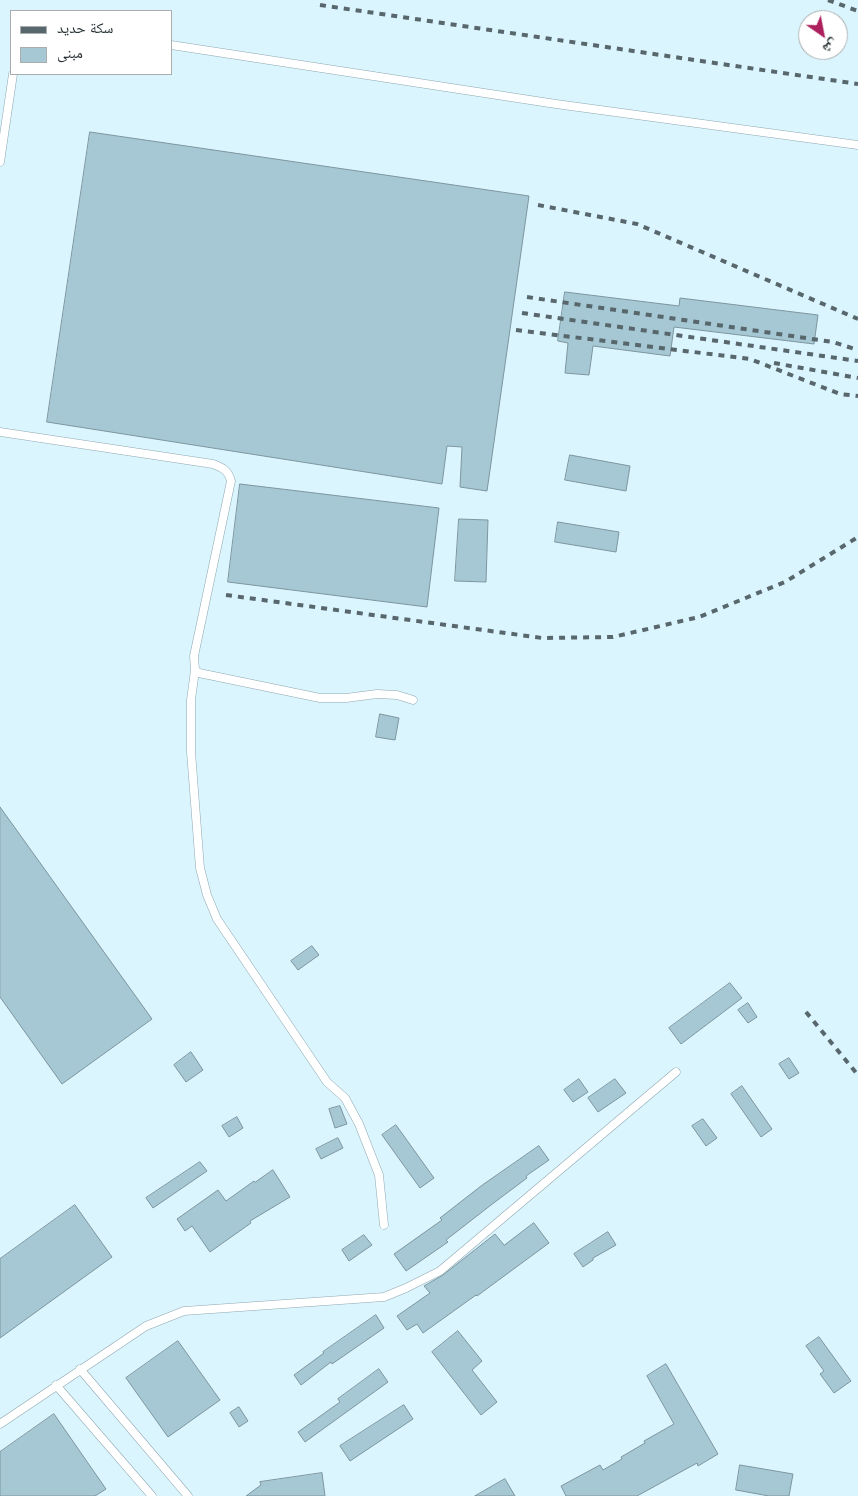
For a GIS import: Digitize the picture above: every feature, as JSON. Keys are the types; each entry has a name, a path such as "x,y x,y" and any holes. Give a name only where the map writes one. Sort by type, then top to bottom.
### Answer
{"lane":[{"path":"172,45 556,104 858,145"},
{"path":"0,162 13,75"},
{"path":"0,432 213,464 226,469 230,474 231,481 194,656 195,670 191,700 191,752 200,868 206,895 217,919 327,1082 345,1098 354,1115 379,1175 384,1225"},
{"path":"195,670 199,673 320,698 346,698 377,694 397,695 413,700"},
{"path":"0,1424 146,1326 184,1311 384,1296 406,1288 440,1271 676,1072"},
{"path":"80,1369 188,1496"},
{"path":"56,1385 152,1496"}],"building":[{"path":"90,132 529,196 487,491 460,487 462,447 447,446 442,484 47,422"},
{"path":"565,292 679,306 680,298 818,315 814,344 674,327 670,356 593,346 589,375 565,373 568,343 558,341"},
{"path":"570,455 630,466 626,491 565,480"},
{"path":"240,484 439,508 427,607 228,582"},
{"path":"459,519 488,520 486,582 455,581"},
{"path":"558,522 619,532 616,552 555,542"},
{"path":"380,714 399,718 395,740 376,737"},
{"path":"0,807 152,1019 62,1084 0,997"},
{"path":"312,946 319,955 298,970 291,961"},
{"path":"730,983 742,998 681,1044 669,1028"},
{"path":"748,1003 757,1017 748,1023 738,1010"},
{"path":"191,1052 203,1070 186,1082 174,1065"},
{"path":"789,1058 799,1073 789,1079 779,1064"},
{"path":"579,1079 588,1092 573,1102 564,1090"},
{"path":"615,1079 626,1093 598,1112 588,1098"},
{"path":"742,1086 772,1129 761,1137 731,1094"},
{"path":"340,1106 347,1124 335,1128 329,1109"},
{"path":"237,1117 243,1128 229,1137 222,1126"},
{"path":"703,1119 717,1138 706,1146 692,1126"},
{"path":"396,1125 434,1178 420,1188 382,1135"},
{"path":"338,1138 343,1148 321,1159 316,1149"},
{"path":"539,1146 549,1160 446,1240 448,1242 406,1271 394,1254 442,1220 440,1218 481,1186"},
{"path":"200,1162 207,1171 153,1208 146,1198"},
{"path":"273,1170 290,1197 250,1221 251,1223 210,1252 192,1226 185,1231 177,1219 218,1190 226,1201"},
{"path":"75,1205 112,1257 0,1338 0,1259"},
{"path":"534,1223 549,1243 423,1333 417,1324 407,1330 397,1316 430,1293 424,1286 443,1275 495,1234 504,1245"},
{"path":"608,1232 616,1245 593,1258 583,1267 574,1254"},
{"path":"364,1235 372,1245 349,1261 342,1250"},
{"path":"376,1315 384,1328 332,1364 331,1362 301,1385 294,1375"},
{"path":"458,1331 482,1361 472,1370 497,1402 481,1415 432,1352"},
{"path":"819,1337 851,1381 834,1393 820,1374 824,1371 806,1346"},
{"path":"178,1341 220,1400 168,1437 126,1378"},
{"path":"666,1364 718,1454 698,1466 697,1463 637,1496 566,1496 561,1486 600,1465 603,1470 645,1443 644,1441 674,1424 647,1376"},
{"path":"379,1369 388,1382 305,1442 298,1432 340,1402 338,1399"},
{"path":"404,1405 413,1419 350,1461 340,1446"},
{"path":"239,1407 248,1421 239,1427 230,1413"},
{"path":"54,1414 106,1489 95,1496 0,1496 0,1452"},
{"path":"740,1465 793,1474 789,1496 769,1496 736,1490"},
{"path":"322,1473 325,1496 246,1496 261,1485 260,1482"},
{"path":"505,1479 515,1496 475,1496"}],"railway":[{"path":"828,0 858,11"},
{"path":"320,5 858,84"},
{"path":"538,205 637,224 858,319"},
{"path":"527,297 833,342 858,350"},
{"path":"522,313 858,361"},
{"path":"516,330 750,359 840,394 858,396"},
{"path":"774,363 858,378"},
{"path":"226,595 542,638 613,637 699,617 785,582 858,537"},
{"path":"806,1012 858,1075"}]}
